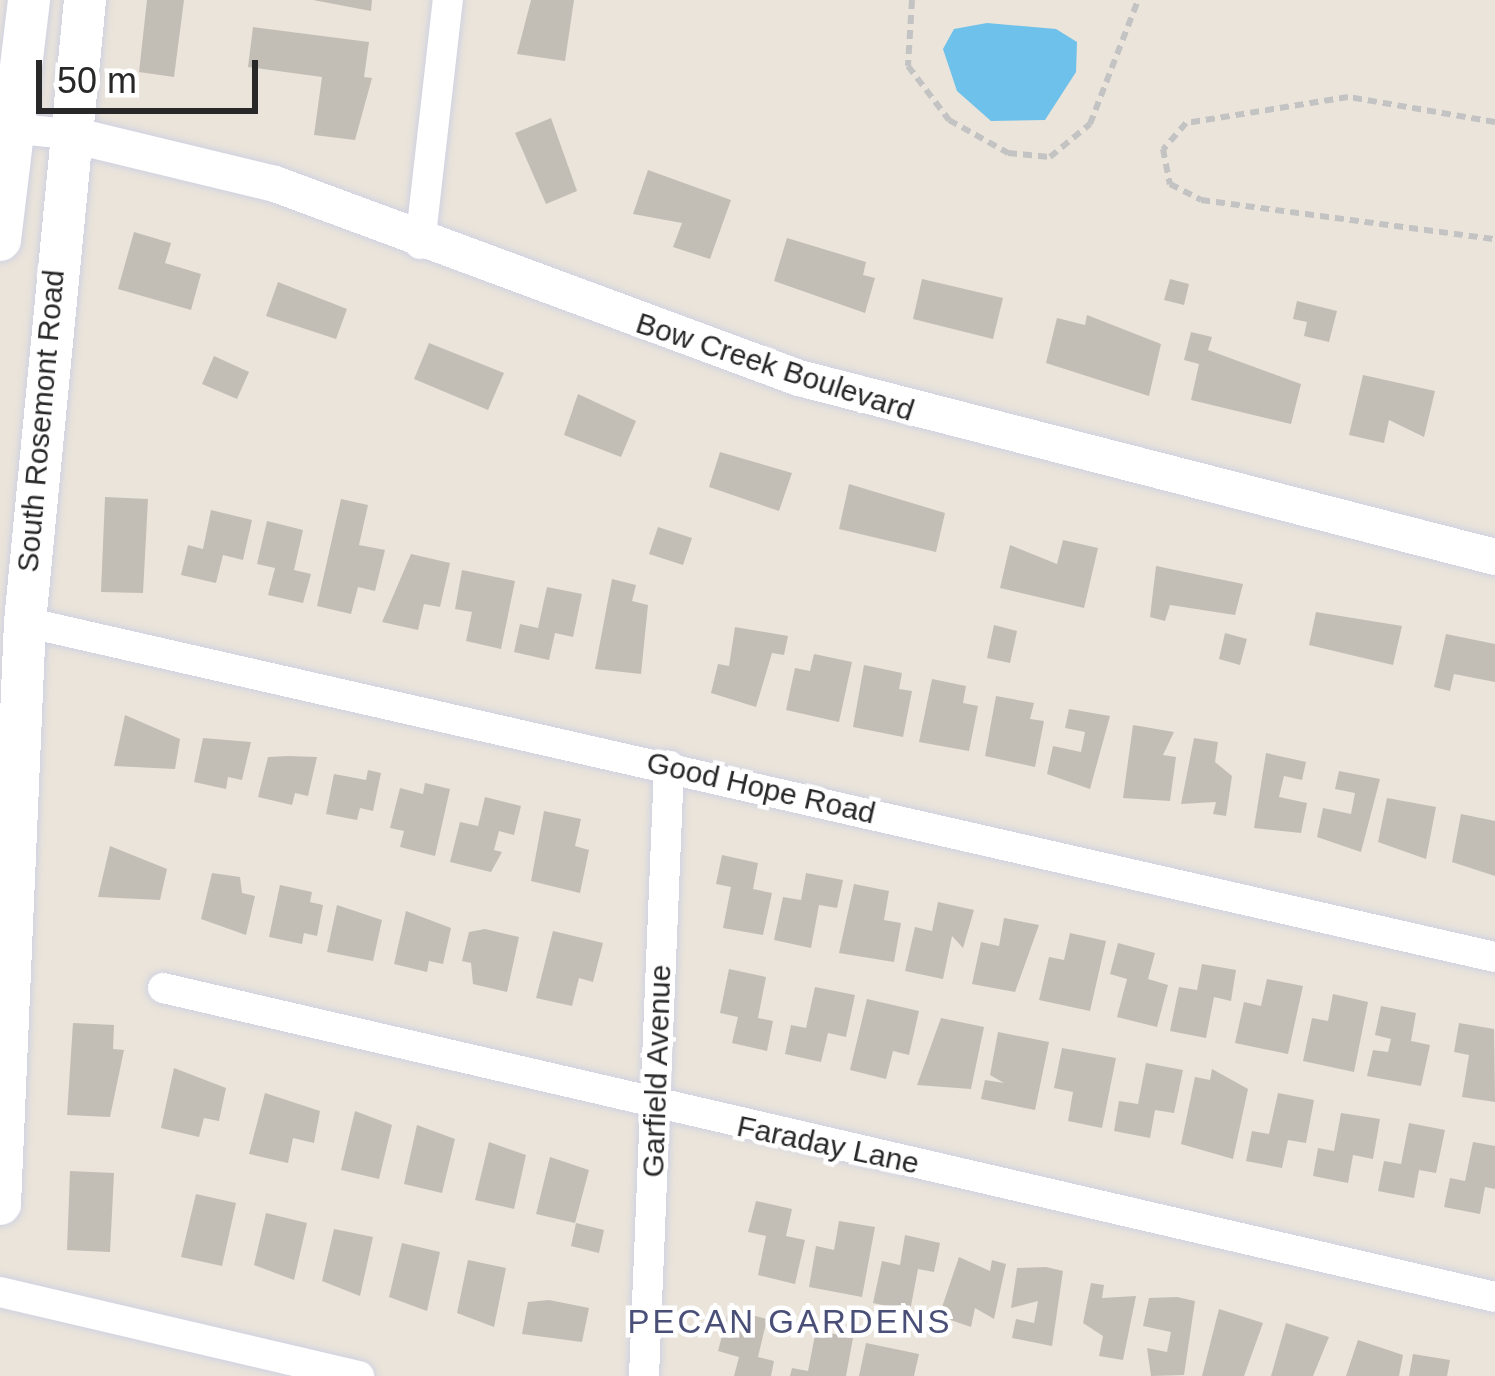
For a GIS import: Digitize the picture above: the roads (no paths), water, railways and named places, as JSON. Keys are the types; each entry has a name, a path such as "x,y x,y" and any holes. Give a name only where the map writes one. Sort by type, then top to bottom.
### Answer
{"main road":[{"path":"0,240 6,128 29,0"},
{"name":"South Rosemont Road","path":"0,1204 26,622 68,134 85,0"}],"street":[{"path":"420,244 448,0"},
{"path":"6,128 68,134"},
{"name":"Bow Creek Boulevard","path":"68,134 225,168 420,244 864,397 1495,557"},
{"name":"Good Hope Road","path":"26,622 1495,957"},
{"name":"Garfield Avenue","path":"644,1376 669,766"},
{"name":"Faraday Lane","path":"163,988 656,1107 1495,1297"},
{"path":"0,1292 359,1376"}],"water":[{"path":"987,23 1056,29 1077,42 1076,72 1045,120 991,121 957,91 943,49 954,29"}],"district":[{"name":"PECAN GARDENS","path":"790,1322"}]}
